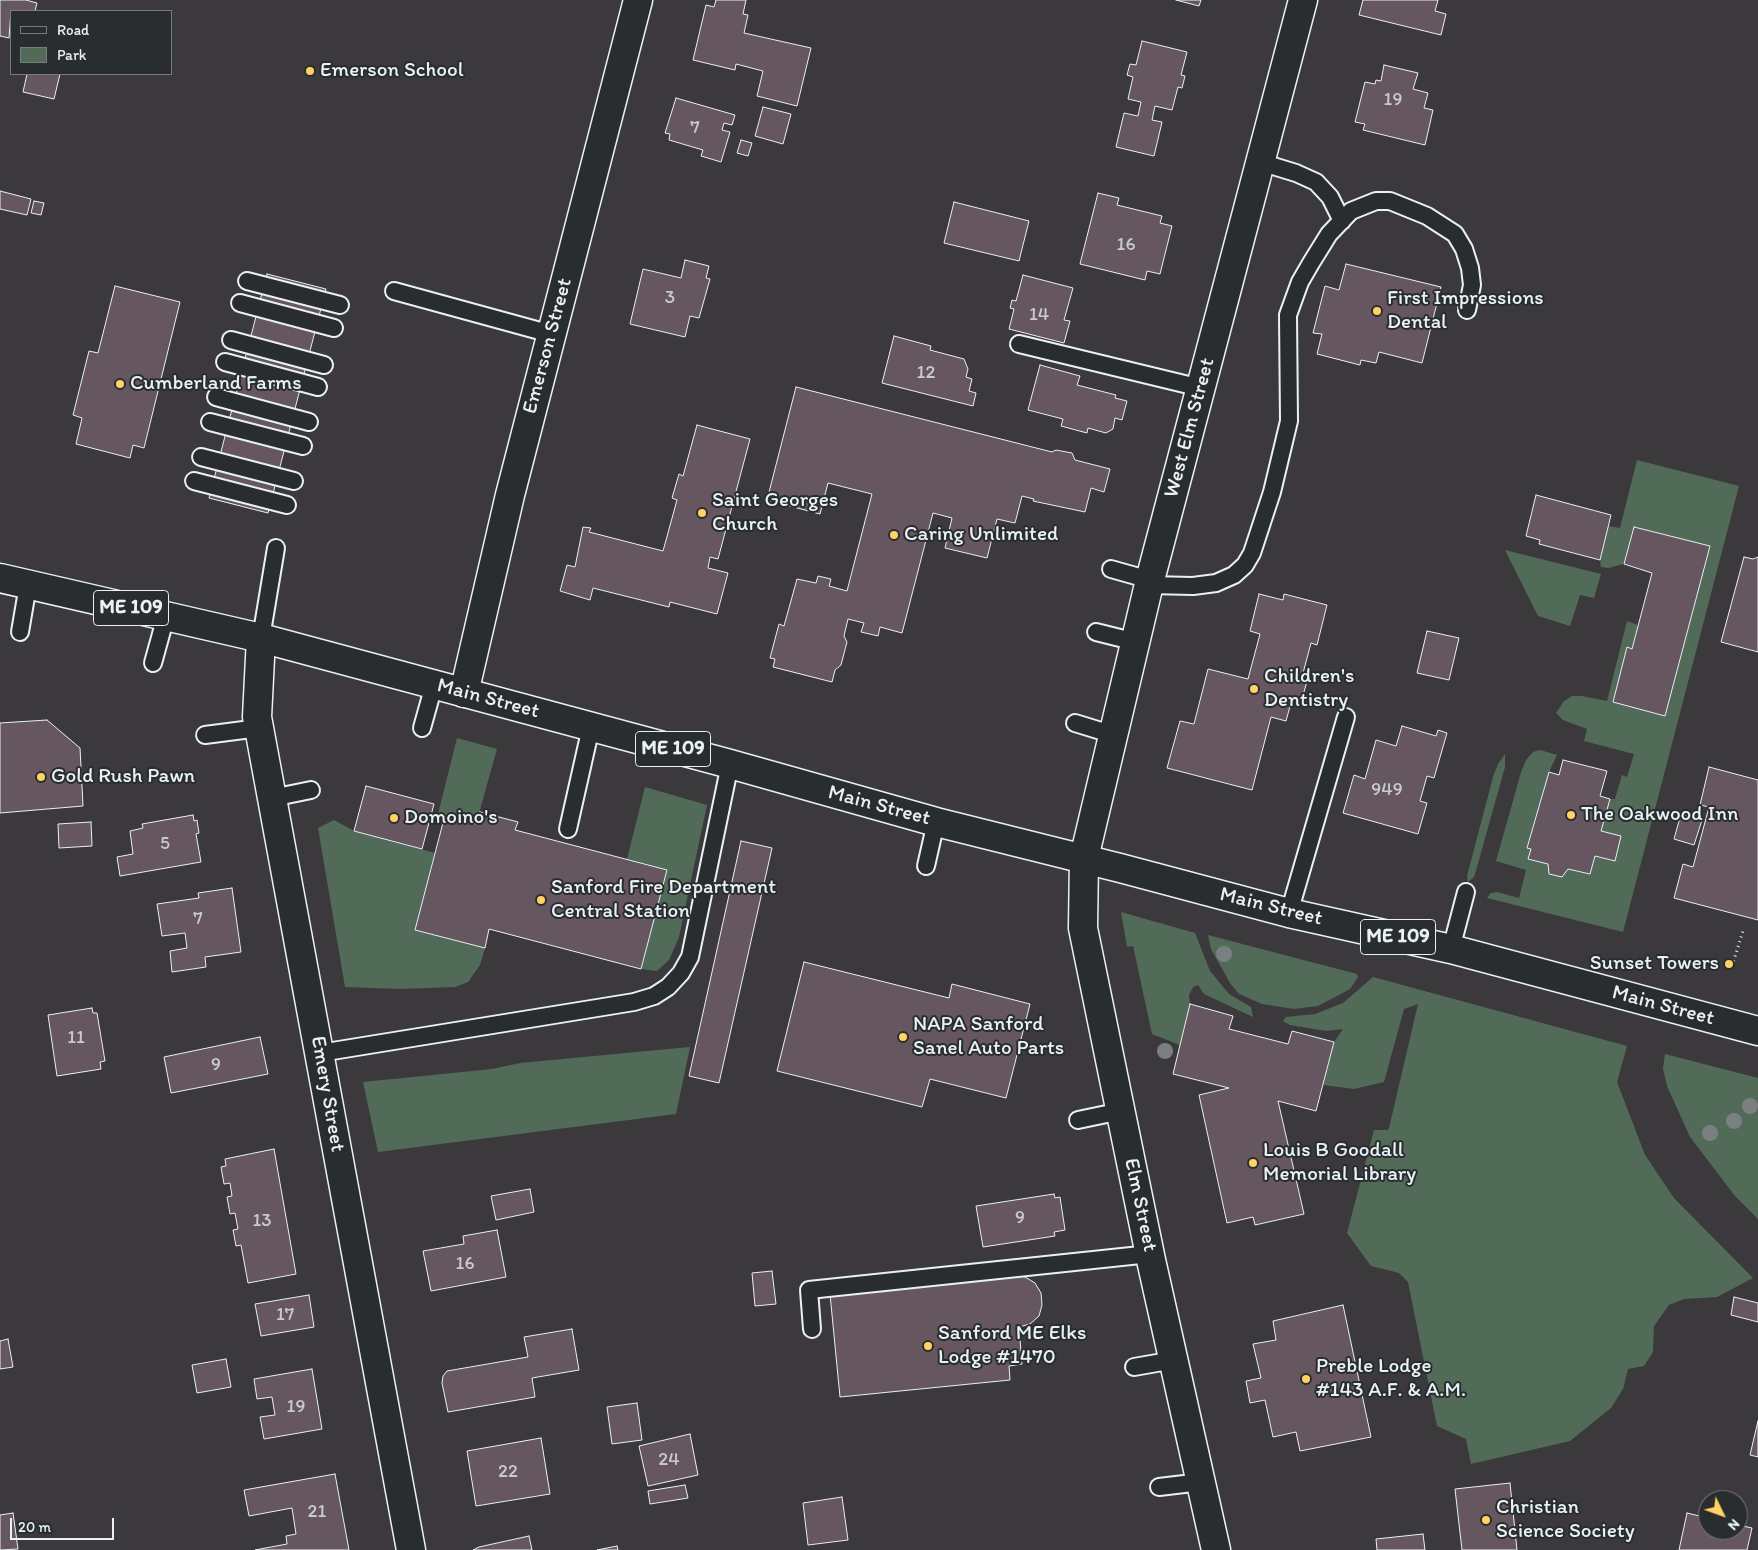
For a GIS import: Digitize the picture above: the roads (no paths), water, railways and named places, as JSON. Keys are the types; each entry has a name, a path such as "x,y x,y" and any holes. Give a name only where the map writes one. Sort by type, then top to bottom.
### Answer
{"main road":[{"name":"Emerson Street","path":"464,693 510,495 638,0"},
{"name":"West Elm Street","path":"1084,858 1150,582 1303,0"},
{"name":"Main Street","path":"0,578 261,638 730,764 936,822 1084,858 1289,913 1451,949 1758,1031"},
{"name":"Emery Street","path":"261,638 257,716 411,1550"},
{"name":"Elm Street","path":"1084,858 1083,928 1150,1254 1216,1550"}],"lane":[{"path":"1260,162 1296,173 1316,182 1330,197 1342,221"},
{"path":"1111,569 1150,582 1193,586 1216,583 1234,575 1245,565 1252,553 1272,492 1289,421 1288,315 1300,282 1310,263 1328,234 1351,211 1376,201 1390,201 1407,206 1445,226 1455,234 1464,249 1470,268 1472,285 1467,310"},
{"path":"246,281 340,305"},
{"path":"394,291 551,334"},
{"path":"240,303 334,328"},
{"path":"231,340 324,365"},
{"path":"1019,344 1201,388"},
{"path":"225,362 318,387"},
{"path":"216,397 309,422"},
{"path":"210,422 303,446"},
{"path":"201,458 294,481"},
{"path":"194,481 287,505"},
{"path":"261,638 276,548"},
{"path":"20,632 28,584"},
{"path":"153,663 166,616"},
{"path":"1096,632 1136,642"},
{"path":"422,728 434,685"},
{"path":"1289,913 1346,717"},
{"path":"1075,723 1114,735"},
{"path":"568,829 591,727"},
{"path":"204,735 260,728"},
{"path":"320,1053 634,1002 654,996 668,987 681,973 690,957 730,764"},
{"path":"272,798 311,790"},
{"path":"926,866 936,822"},
{"path":"1451,949 1466,892"},
{"path":"1078,1120 1121,1111"},
{"path":"812,1328 809,1290 1150,1254"},
{"path":"1134,1367 1174,1360"},
{"path":"1158,1487 1201,1482"}],"place":[{"name":"Emerson School","path":"310,71"},
{"name":"First Impressions Dental","path":"1377,311"},
{"name":"Cumberland Farms","path":"120,384"},
{"name":"Saint Georges Church","path":"702,513"},
{"name":"Caring Unlimited","path":"894,535"},
{"name":"Children's Dentistry","path":"1254,689"},
{"name":"Gold Rush Pawn","path":"41,777"},
{"name":"The Oakwood Inn","path":"1571,815"},
{"name":"Domoino's","path":"394,818"},
{"name":"Sanford Fire Department Central Station","path":"541,900"},
{"name":"Sunset Towers","path":"1729,964"},
{"name":"NAPA Sanford Sanel Auto Parts","path":"903,1037"},
{"name":"Louis B Goodall Memorial Library","path":"1253,1163"},
{"name":"Sanford ME Elks Lodge #1470","path":"928,1346"},
{"name":"Preble Lodge #143 A.F. & A.M.","path":"1306,1379"},
{"name":"Christian Science Society","path":"1486,1520"}]}
